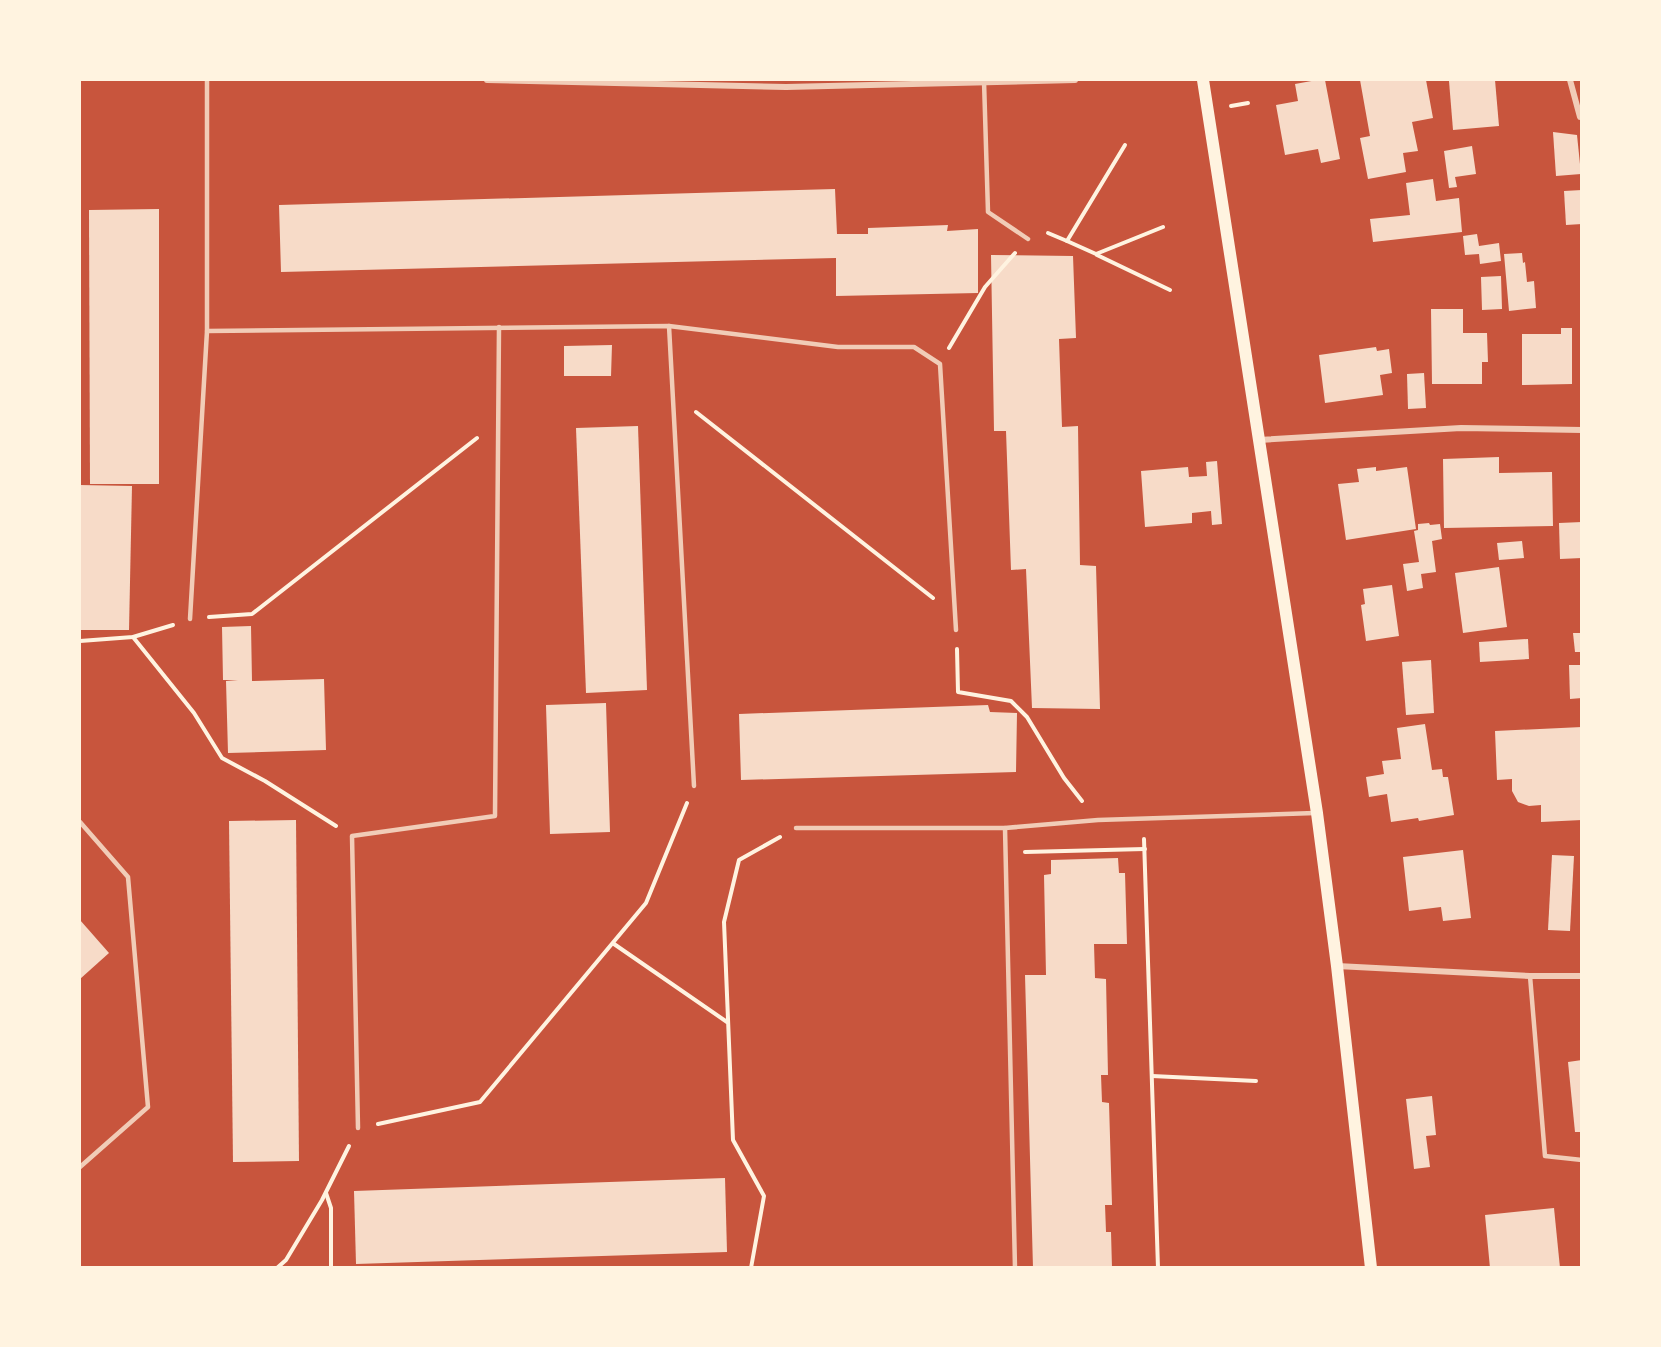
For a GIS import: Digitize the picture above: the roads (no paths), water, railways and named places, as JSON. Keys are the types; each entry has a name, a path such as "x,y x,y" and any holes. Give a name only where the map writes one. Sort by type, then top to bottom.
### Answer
{"main road":[{"path":"1203,80 1317,813 1337,966 1371,1268"}],"street":[{"path":"488,80 786,87 1075,80"},
{"path":"786,80 786,87"},
{"path":"1570,80 1580,117"},
{"path":"1259,440 1461,428 1581,430"},
{"path":"1337,966 1530,976 1581,976"}],"lane":[{"path":"190,619 207,331 207,80"},
{"path":"984,81 988,212 1028,239"},
{"path":"207,331 669,326 838,347 914,347 940,364 956,630"},
{"path":"669,326 694,786"},
{"path":"358,1128 352,836 495,816 499,327"},
{"path":"796,828 1005,828 1098,820 1317,813"},
{"path":"80,822 128,877 147,1107 80,1167"},
{"path":"1005,828 1015,1268"},
{"path":"1530,976 1545,1156 1581,1160"}]}
